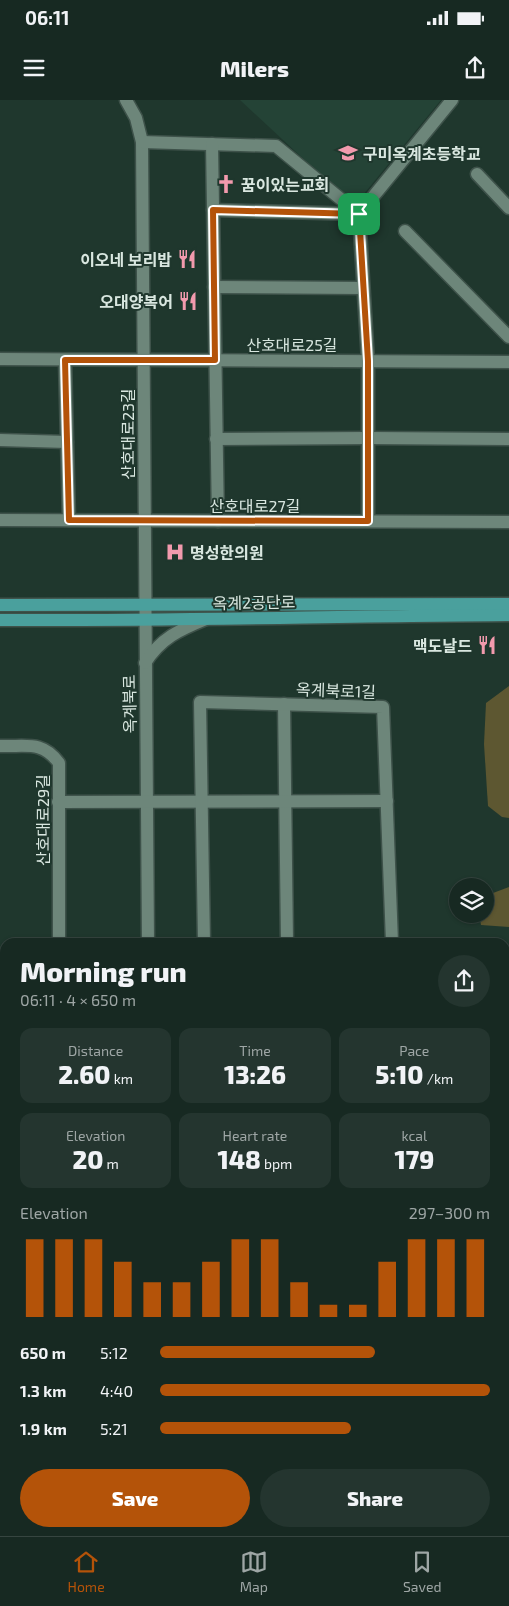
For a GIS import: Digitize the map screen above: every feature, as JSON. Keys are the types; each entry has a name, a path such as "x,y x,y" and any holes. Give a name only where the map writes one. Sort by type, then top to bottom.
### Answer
{"main road":[{"name":"옥계2공단로","path":"0,605 509,604"},
{"name":"옥계2공단로","path":"0,620 144,621 509,615"}],"street":[{"name":"산호대로23길","path":"126,100 136,118 142,142 144,605"},
{"path":"368,521 368,361 359,214 452,100"},
{"path":"142,142 276,146 359,214"},
{"path":"212,144 218,521"},
{"path":"477,174 509,208"},
{"path":"213,210 359,214"},
{"path":"405,231 509,337"},
{"path":"214,287 363,288"},
{"name":"산호대로25길","path":"0,360 368,361 506,359"},
{"path":"65,360 69,520"},
{"path":"216,439 368,438 509,440"},
{"path":"0,440 67,442"},
{"name":"산호대로27길","path":"0,520 509,522"},
{"name":"옥계북로","path":"144,605 148,938"},
{"path":"145,663 165,639 176,632 207,619"},
{"name":"옥계북로1길","path":"204,938 200,702 383,707 392,938"},
{"name":"옥계북로1길","path":"284,704 287,938"},
{"name":"산호대로29길","path":"0,746 42,747 52,754 59,763 59,938"},
{"path":"58,802 387,801"}],"shaded area":[{"name":"구미옥계초등학교","path":"240,100 441,100 354,206"},
{"path":"509,686 509,818 502,817 488,806 484,744 486,703"},
{"path":"509,887 509,927 481,925 481,923 494,923 494,893"}],"place":[{"name":"구미옥계초등학교","path":"348,153"},
{"name":"꿈이있는교회","path":"226,184"},
{"name":"이오네 보리밥","path":"187,259"},
{"name":"오대양복어","path":"188,301"},
{"name":"명성한의원","path":"175,552"},
{"name":"맥도날드","path":"487,645"}],"route":[{"path":"213,210 359,214 368,361 368,521 69,520 65,360 215,360 213,210"}]}
